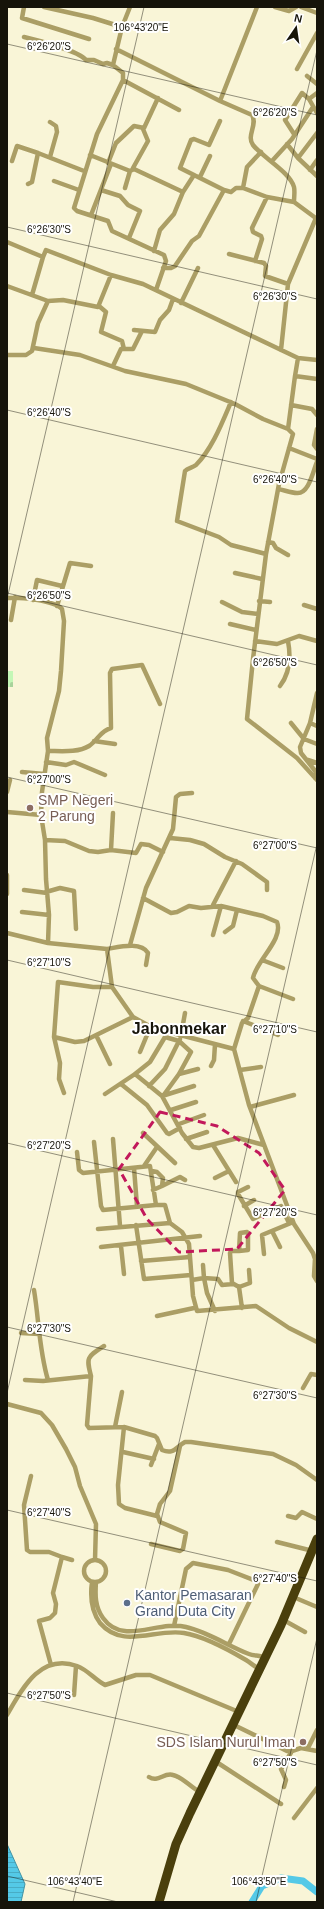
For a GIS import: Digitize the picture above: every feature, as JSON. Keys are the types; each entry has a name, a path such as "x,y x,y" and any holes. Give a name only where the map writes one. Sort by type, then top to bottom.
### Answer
{"highway":[{"path":"164,1902 179,1849 211,1772 239,1712 298,1599 315,1551 317,1539"},
{"path":"267,1658 315,1551"},
{"path":"159,1902 176,1844 200,1792 211,1772 218,1763 261,1670"}],"street":[{"path":"24,7 22,18 89,39"},
{"path":"44,7 93,18 122,27"},
{"path":"113,64 122,27 130,7"},
{"path":"220,101 257,7"},
{"path":"275,7 289,11 296,7"},
{"path":"301,7 317,14"},
{"path":"296,70 316,39 317,33"},
{"path":"24,37 55,45 86,59 94,60 103,64 113,64 124,73 123,80 97,134 84,171 74,208 77,211 108,221 112,231 129,238 165,257 156,290"},
{"path":"116,49 220,101 252,115 254,122 252,142 293,183 295,188 294,202"},
{"path":"307,76 317,84"},
{"path":"123,80 179,110"},
{"path":"309,99 317,93"},
{"path":"294,134 285,120 286,116 302,94 309,99 317,113"},
{"path":"143,129 158,98"},
{"path":"272,161 287,144 313,107"},
{"path":"220,121 209,145 194,139 191,140 180,168 224,190 231,192 236,188 243,188 267,197 294,202 316,218 288,284 281,350"},
{"path":"50,122 56,126 57,132 50,157"},
{"path":"91,215 101,190 116,143 134,126 143,129 148,140 132,170 125,188"},
{"path":"298,158 317,133"},
{"path":"287,144 298,158 317,176"},
{"path":"12,161 17,146 50,157 84,171"},
{"path":"243,188 247,167 261,152"},
{"path":"28,184 32,182 38,153"},
{"path":"90,155 132,170 184,192"},
{"path":"200,177 210,156"},
{"path":"310,170 317,160"},
{"path":"154,251 160,230 174,214 194,175"},
{"path":"54,181 79,190"},
{"path":"101,190 120,196 128,205 140,211 129,238"},
{"path":"163,268 171,268 175,266 192,241 199,236 224,190"},
{"path":"255,261 262,239 261,236 253,232 252,228 267,197"},
{"path":"7,242 43,257"},
{"path":"32,295 46,250 111,275 156,290 298,358 317,360"},
{"path":"229,254 265,264 265,276 288,284"},
{"path":"181,303 198,268"},
{"path":"100,306 111,275"},
{"path":"7,286 48,301 63,300 96,307 100,306"},
{"path":"134,330 155,332 160,320 169,310 173,299"},
{"path":"7,356 28,354 34,348 36,331 48,301"},
{"path":"100,306 106,312 101,332 122,341 124,349"},
{"path":"113,366 120,350 130,350 134,347 142,331"},
{"path":"34,348 80,355 148,376 186,384 231,402 263,419 288,429 293,434 278,489 266,554 254,641 247,719 297,758 316,779"},
{"path":"288,429 298,358"},
{"path":"295,376 317,379"},
{"path":"231,402 215,437 207,449 194,467 184,470 177,521 219,537 231,545 266,554"},
{"path":"291,405 312,409 317,415"},
{"path":"317,428 314,445 317,449"},
{"path":"289,448 317,459"},
{"path":"278,489 298,494 302,492 310,481 317,462"},
{"path":"268,542 273,543 276,548 288,555"},
{"path":"57,606 70,563 91,566"},
{"path":"234,573 262,579"},
{"path":"33,600 36,581 62,586"},
{"path":"11,620 15,597"},
{"path":"7,598 15,597 57,606 62,609 64,621 63,654 59,691 47,738 48,751 44,774 41,815 45,840 49,915 48,942"},
{"path":"259,601 270,602"},
{"path":"222,602 242,612 258,614"},
{"path":"304,605 317,609"},
{"path":"230,624 256,630"},
{"path":"254,641 276,644 299,636 317,641"},
{"path":"280,686 284,681 288,666 290,652 288,641"},
{"path":"48,751 76,750 88,746 104,731 111,728 110,673 112,668 140,664 143,666 160,704"},
{"path":"316,779 316,772 300,750 316,707 317,693"},
{"path":"291,723 304,739 317,744"},
{"path":"310,723 317,726"},
{"path":"94,741 115,744"},
{"path":"307,760 317,763"},
{"path":"46,762 66,765 74,762 105,775"},
{"path":"22,772 44,774"},
{"path":"7,792 10,780"},
{"path":"130,945 154,869 170,838 175,821 176,797 180,794 192,793"},
{"path":"7,812 41,815"},
{"path":"111,850 113,813"},
{"path":"170,838 198,842 225,857 236,861 267,882 267,890"},
{"path":"45,840 65,841 89,851 98,852 111,850 136,853 141,844 149,845 163,852"},
{"path":"213,906 236,861"},
{"path":"7,875 7,894"},
{"path":"24,890 47,893 60,888 74,892 76,929"},
{"path":"144,898 166,911 174,913 189,906 201,908 221,906 274,920 278,924 275,938 255,970 253,978 258,986 293,999"},
{"path":"213,934 221,906"},
{"path":"225,932 233,926 237,910"},
{"path":"22,912 49,915"},
{"path":"7,933 48,942 107,949 130,945 147,951 146,965"},
{"path":"107,949 112,987 133,1017 153,1028 234,1050"},
{"path":"262,960 283,968"},
{"path":"64,1093 59,1079 60,1063 54,1037 58,982 93,987 112,987"},
{"path":"258,986 248,1018 243,1021 234,1050 250,1106 292,1224"},
{"path":"150,1086 165,1069 182,1035 185,1013"},
{"path":"54,1037 75,1042 84,1041 120,1022 133,1017"},
{"path":"243,1021 278,1035"},
{"path":"140,1052 147,1035 153,1028"},
{"path":"96,1035 110,1064"},
{"path":"104,1094 135,1074 155,1055 165,1037 179,1041 191,1052 179,1074 162,1096"},
{"path":"212,1066 215,1044"},
{"path":"240,1070 261,1067"},
{"path":"179,1074 198,1069"},
{"path":"135,1074 162,1096 186,1139 193,1147 197,1148 242,1138 253,1143 264,1145"},
{"path":"120,1084 147,1105 169,1134 180,1126 204,1115"},
{"path":"162,1096 194,1086"},
{"path":"250,1106 294,1095"},
{"path":"171,1110 196,1102"},
{"path":"186,1139 207,1132"},
{"path":"144,1133 175,1163"},
{"path":"113,1139 120,1226"},
{"path":"94,1142 102,1208 104,1210 137,1206 165,1205 170,1223 182,1232 186,1239 190,1257 194,1308"},
{"path":"213,1145 236,1182"},
{"path":"144,1166 157,1147"},
{"path":"77,1152 80,1172 98,1172 150,1166 152,1171 153,1190 156,1205"},
{"path":"134,1168 137,1206"},
{"path":"152,1171 161,1175 163,1180 162,1186"},
{"path":"215,1178 229,1171"},
{"path":"153,1190 180,1176 186,1180"},
{"path":"248,1187 238,1193 244,1206 253,1218 281,1206 313,1253 314,1276 317,1281"},
{"path":"244,1206 254,1200"},
{"path":"98,1228 170,1223"},
{"path":"264,1254 261,1236 292,1224"},
{"path":"136,1225 144,1279 191,1277 218,1279 222,1285 233,1284 239,1287 250,1284 249,1270"},
{"path":"272,1231 280,1247"},
{"path":"101,1247 186,1239 200,1236"},
{"path":"121,1246 124,1274"},
{"path":"233,1284 230,1253 231,1251 239,1251"},
{"path":"141,1261 190,1257"},
{"path":"203,1264 207,1293 215,1311"},
{"path":"239,1287 242,1308"},
{"path":"34,1290 42,1360 48,1380"},
{"path":"157,1316 194,1308 200,1312 256,1306 289,1328 317,1342"},
{"path":"21,1334 39,1334"},
{"path":"104,1346 89,1357 87,1362 91,1376 87,1426 91,1428 124,1427 156,1436 162,1450 171,1452 181,1444 191,1442 273,1454 296,1464 317,1480"},
{"path":"303,1388 311,1374 317,1375"},
{"path":"25,1380 48,1380 91,1376"},
{"path":"116,1427 122,1392"},
{"path":"7,1404 41,1413 52,1425 66,1449 75,1467 80,1486 96,1524 95,1560"},
{"path":"124,1427 123,1452 118,1485 119,1504 125,1508 157,1516"},
{"path":"151,1465 159,1444"},
{"path":"151,1544 180,1551 183,1549 186,1533 160,1522 157,1516 160,1504 170,1491 181,1444"},
{"path":"123,1452 154,1459"},
{"path":"31,1476 24,1505 27,1550 30,1552 49,1552 72,1560"},
{"path":"288,1516 296,1518 302,1512 317,1519"},
{"path":"277,1542 315,1551"},
{"path":"51,1665 39,1621 54,1616 56,1611 53,1592 62,1556"},
{"path":"95,1560 102,1563 106,1572 103,1579 94,1582 86,1578 84,1568 88,1562 95,1560"},
{"path":"174,1626 186,1569 193,1564 228,1570 256,1581 258,1584 229,1644"},
{"path":"94,1582 98,1608 106,1622 120,1631 134,1632 153,1627 186,1627 245,1652 267,1658"},
{"path":"94,1582 90,1592 96,1618 112,1633 126,1637 136,1637 165,1631 185,1633 242,1658 261,1670"},
{"path":"298,1599 317,1607"},
{"path":"287,1622 304,1632"},
{"path":"185,1633 186,1627"},
{"path":"134,1632 136,1637"},
{"path":"242,1658 245,1652"},
{"path":"250,1662 253,1655"},
{"path":"7,1715 31,1677 39,1670 51,1665 66,1664 76,1666 105,1685 136,1675 150,1675 239,1712"},
{"path":"74,1695 76,1666"},
{"path":"236,1726 283,1750 292,1752"},
{"path":"308,1748 317,1730"},
{"path":"284,1787 286,1780 281,1770 292,1752 299,1749 308,1748 317,1751"},
{"path":"218,1763 281,1804"},
{"path":"149,1777 158,1779 165,1775 173,1775 200,1792"},
{"path":"294,1818 317,1788"}],"highlighted area":[{"path":"160,1112 217,1126 259,1153 285,1190 237,1249 179,1252 147,1219 119,1169"}],"green space":[{"path":"7,671 13,671 13,687 7,687"}],"water":[{"path":"7,1844 25,1884 21,1902 7,1902"}],"waterway":[{"path":"252,1902 262,1886 281,1878 303,1881 317,1892"}],"place":[{"name":"SMP Negeri 2 Parung","path":"30,808"},
{"name":"Kantor Pemasaran Grand Duta City","path":"127,1603"},
{"name":"SDS Islam Nurul Iman","path":"303,1742"}],"district":[{"name":"Jabonmekar","path":"179,1028"}]}
